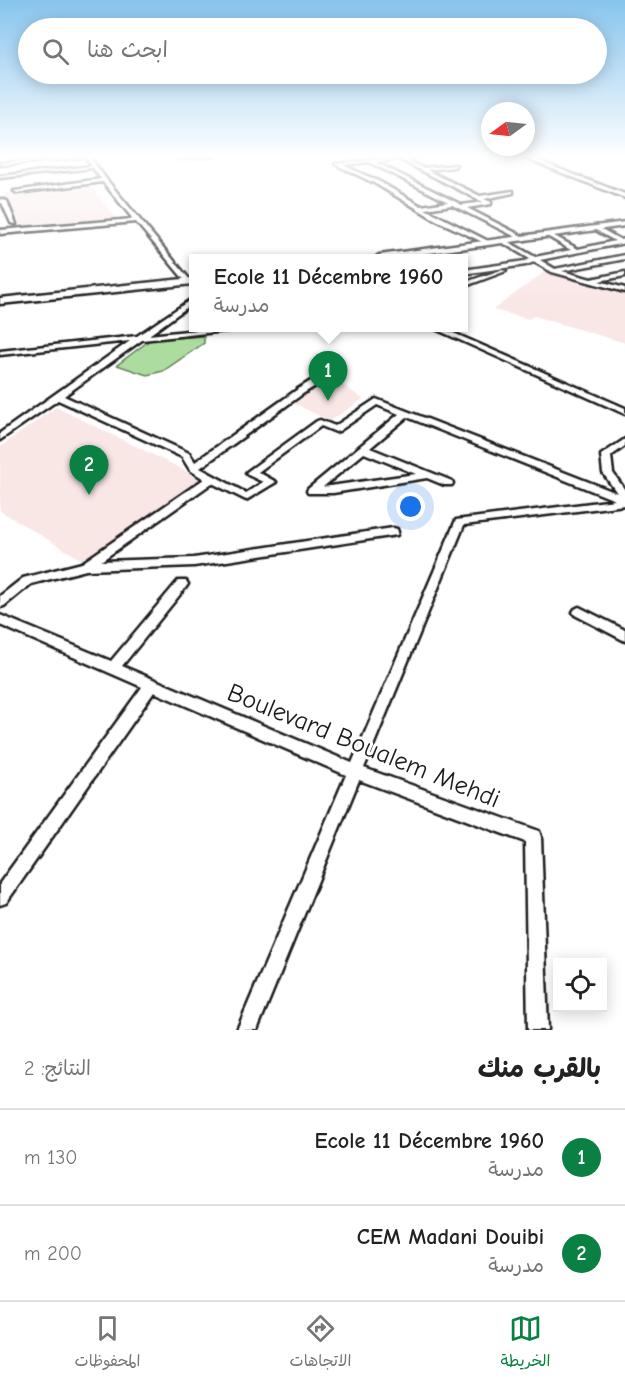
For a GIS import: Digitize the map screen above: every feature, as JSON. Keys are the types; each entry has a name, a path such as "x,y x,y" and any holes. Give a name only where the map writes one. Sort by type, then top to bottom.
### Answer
{"street":[{"path":"5,204 14,223"},
{"path":"124,204 189,279"},
{"path":"414,204 438,219 489,243"},
{"path":"421,208 447,204"},
{"path":"456,204 524,239"},
{"path":"461,207 482,204"},
{"path":"0,232 138,220"},
{"path":"408,254 625,225"},
{"path":"596,228 623,242"},
{"path":"549,235 576,250"},
{"path":"505,242 554,271 625,290"},
{"path":"468,283 535,259 623,242"},
{"path":"554,271 625,257"},
{"path":"468,271 526,263"},
{"path":"588,281 625,274"},
{"path":"0,301 189,281"},
{"path":"0,436 189,303"},
{"path":"0,353 189,331"},
{"path":"448,332 625,411"},
{"path":"193,468 301,391 335,370"},
{"path":"57,396 186,455 193,468 246,497 271,482 251,472 320,423 336,429 376,402 404,415 625,500"},
{"path":"404,415 312,491 333,490 426,475"},
{"path":"625,442 606,455 604,465 625,500"},
{"path":"364,449 448,483"},
{"path":"86,567 211,479"},
{"path":"247,1030 460,522 625,500"},
{"path":"0,603 27,581 86,567 194,562 393,532"},
{"path":"112,669 182,584"},
{"path":"579,612 625,636"},
{"name":"Boulevard Boualem Mehdi","path":"0,620 356,772 533,837 537,1030"},
{"path":"0,897 152,684"}],"shaded area":[{"path":"7,204 105,204 117,219 14,228"},
{"path":"546,271 625,292 625,343 534,316 529,319 493,310"},
{"path":"331,377 363,399 330,421 293,403"},
{"path":"56,407 202,479 84,561 0,511 0,447"}],"green space":[{"path":"204,336 204,343 163,371 147,375 117,365 150,340"}],"place":[{"name":"Ecole 11 Décembre 1960","path":"328,401"},
{"name":"CEM Madani Douibi","path":"89,495"}]}
